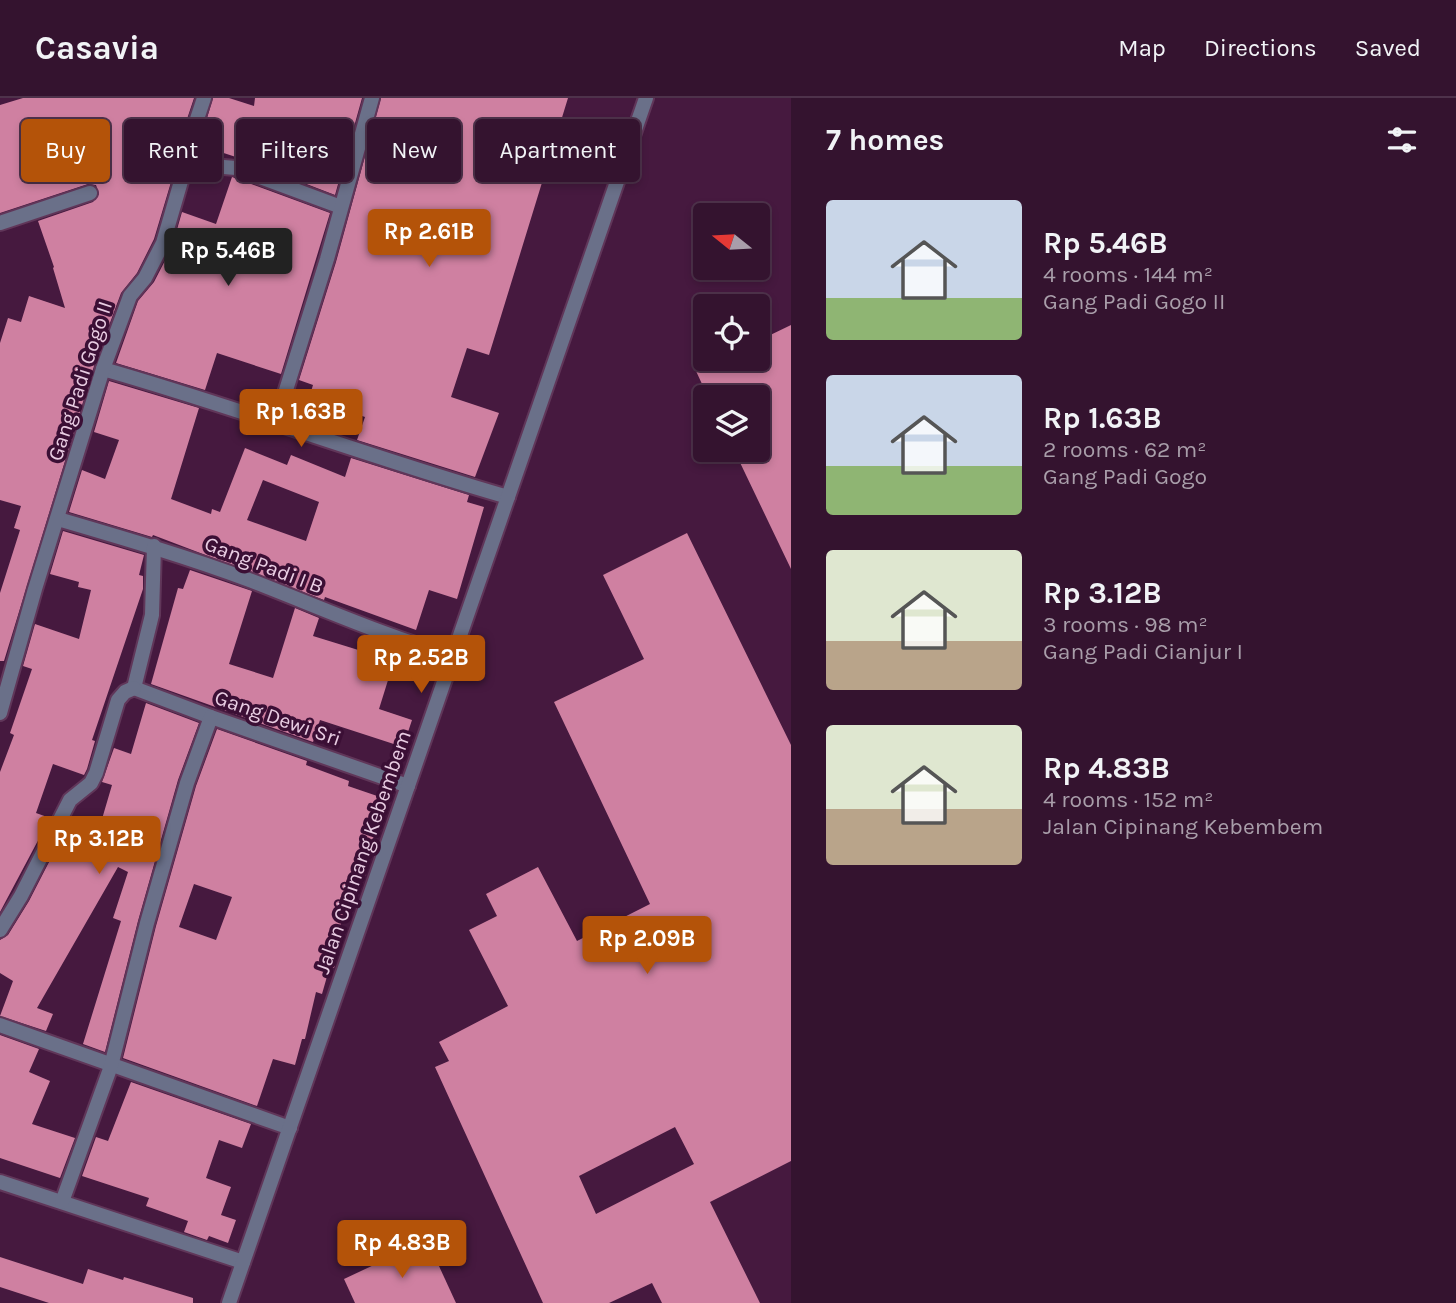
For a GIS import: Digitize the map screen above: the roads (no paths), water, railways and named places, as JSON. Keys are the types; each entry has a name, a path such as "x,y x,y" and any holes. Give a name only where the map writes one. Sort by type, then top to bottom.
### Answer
{"street":[{"name":"Gang Padi Gogo II","path":"197,119 204,98"},
{"path":"276,422 372,98"},
{"name":"Jalan Cipinang Kebembem","path":"229,1303 646,98"},
{"path":"222,166 236,167 341,207"},
{"name":"Gang Padi Gogo II","path":"0,713 103,369 130,296 145,278 163,243 181,182"},
{"path":"0,223 90,193"},
{"path":"103,369 508,497"},
{"name":"Gang Padi I B","path":"58,519 154,546 453,656"},
{"path":"0,930 21,896 70,800 91,783 118,700 125,692 134,688 152,615 154,546"},
{"name":"Gang Dewi Sri","path":"134,688 408,786"},
{"path":"62,1202 111,1066 147,923 187,783 212,717"},
{"path":"0,1025 290,1128"},
{"path":"0,1182 243,1262"}]}
